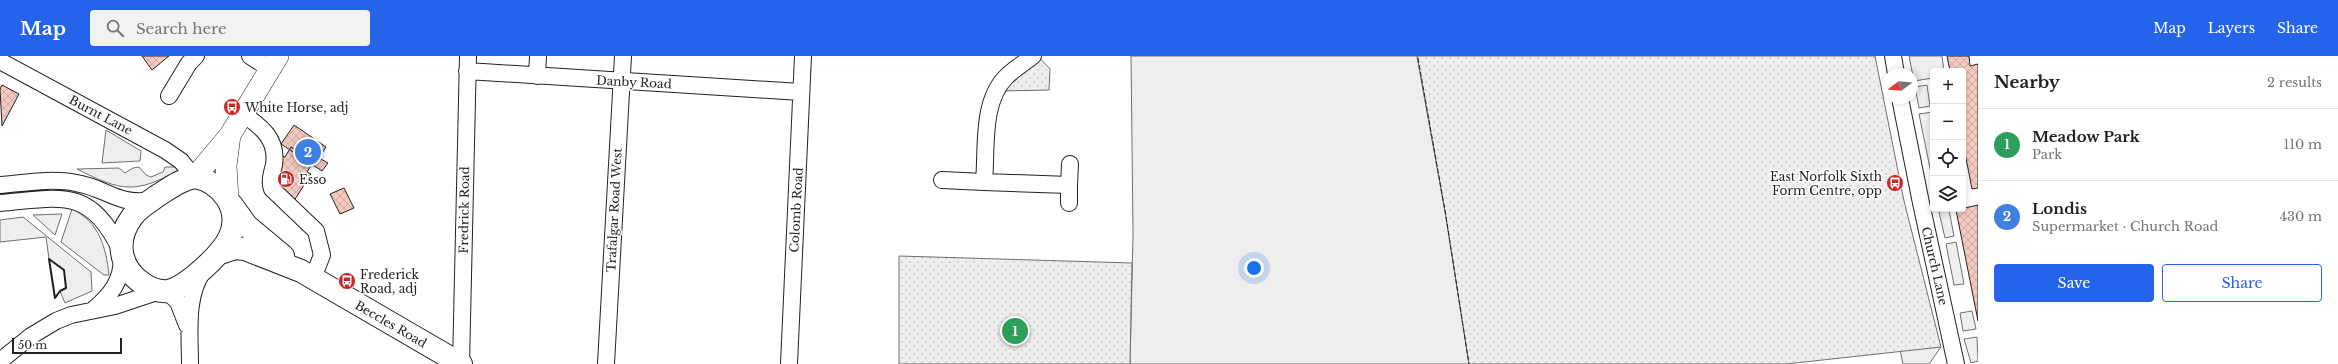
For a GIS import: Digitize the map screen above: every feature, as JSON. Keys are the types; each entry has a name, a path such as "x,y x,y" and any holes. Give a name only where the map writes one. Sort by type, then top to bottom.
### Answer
{"highway":[{"path":"194,177 213,183 221,190 228,200 233,227 231,235 213,260 178,287 163,291 146,286 131,274 121,253 125,228 132,217 152,200 176,184 194,177"},
{"name":"Beccles Road","path":"228,200 247,226 307,274"},
{"name":"Beccles Road","path":"213,260 235,248 246,248 307,274 461,364"}],"main road":[{"path":"194,177 230,135 242,112 274,63"},
{"path":"228,200 226,166 230,135"}],"street":[{"path":"169,96 189,63 196,56"},
{"path":"250,56 274,63"},
{"path":"537,76 538,56"},
{"name":"Trafalgar Road West","path":"606,364 623,56"},
{"name":"Colomb Road","path":"789,364 803,56"},
{"path":"984,182 989,110 995,94 1005,77 1033,56"},
{"path":"1893,56 1895,68"},
{"name":"Burnt Lane","path":"0,61 165,150 181,161 194,177"},
{"name":"Danby Road","path":"468,63 537,76 801,92"},
{"name":"Fredrick Road","path":"461,364 468,63"},
{"name":"Church Lane","path":"1901,104 1956,364"},
{"path":"242,112 265,130 273,143 274,161 270,184 272,189 316,231 322,255 307,274"},
{"path":"1069,203 1070,164"},
{"path":"942,180 1069,185"},
{"path":"0,185 69,182 86,185 127,201 152,200"},
{"path":"0,203 73,199 92,209 104,220 121,253 121,273 116,287 92,311"},
{"path":"190,364 193,296 198,279 213,260"},
{"path":"0,361 42,328 71,315 92,311 163,291 174,296 182,308 190,343"}],"shaded area":[{"path":"1131,56 1417,56 1446,217 1469,364 1130,364 1133,234"},
{"path":"1417,56 1875,56 1882,91 1882,104 1885,104 1904,201 1941,347 1786,364 1469,364 1446,217"},
{"path":"1909,56 1942,56 1944,68 1930,68 1930,78 1918,80 1918,68 1911,68"},
{"path":"1039,57 1050,69 1049,90 1002,91"},
{"path":"1927,85 1930,106 1919,108 1918,86"},
{"path":"1930,112 1930,168 1919,114"},
{"path":"106,130 141,151 140,161 102,163"},
{"path":"139,167 146,175 151,177 163,172 165,167 176,167 181,169 152,183 129,187 118,186 106,182 77,169 119,168 125,173 133,168"},
{"path":"72,209 89,221 100,236 106,255 109,275 104,275 61,242"},
{"path":"1939,212 1949,212 1954,236 1945,238"},
{"path":"62,214 55,235 33,215"},
{"path":"23,217 91,272 92,291 65,303 60,291 66,288 64,270 49,259 46,237 0,242 0,220"},
{"path":"1956,242 1964,284 1954,285 1946,244"},
{"path":"899,256 1132,263 1130,364 899,364"},
{"path":"1972,311 1976,329 1963,331 1960,313"},
{"path":"1977,337 1978,361 1971,363 1964,339"},
{"path":"1941,347 1929,364 1903,364 1900,350"}],"building":[{"path":"142,56 169,56 152,70"},
{"path":"1947,56 1969,56 1970,66 1978,64 1978,188 1972,189 1966,158 1966,68 1949,68"},
{"path":"2,85 19,94 2,126 0,89"},
{"path":"294,125 326,147 319,158 328,163 322,171 281,144"},
{"name":"Esso","path":"291,147 313,162 307,172 311,174 292,204 262,184 281,155 285,157"},
{"path":"344,188 354,208 340,214 330,194"},
{"path":"1978,205 1978,321 1956,212 1966,212 1966,208"}],"fence":[{"path":"1418,58 1446,216"},
{"path":"1446,217 1469,364"}],"wall":[{"path":"49,259 64,270 66,288 60,291 55,298 49,259"}],"place":[{"name":"White Horse, adj","path":"232,107"},
{"name":"Londis","path":"308,152"},
{"name":"Esso","path":"286,179"},
{"name":"East Norfolk Sixth Form Centre, opp","path":"1895,183"},
{"name":"Frederick Road, adj","path":"347,281"},
{"name":"Meadow Park","path":"1015,331"}]}
